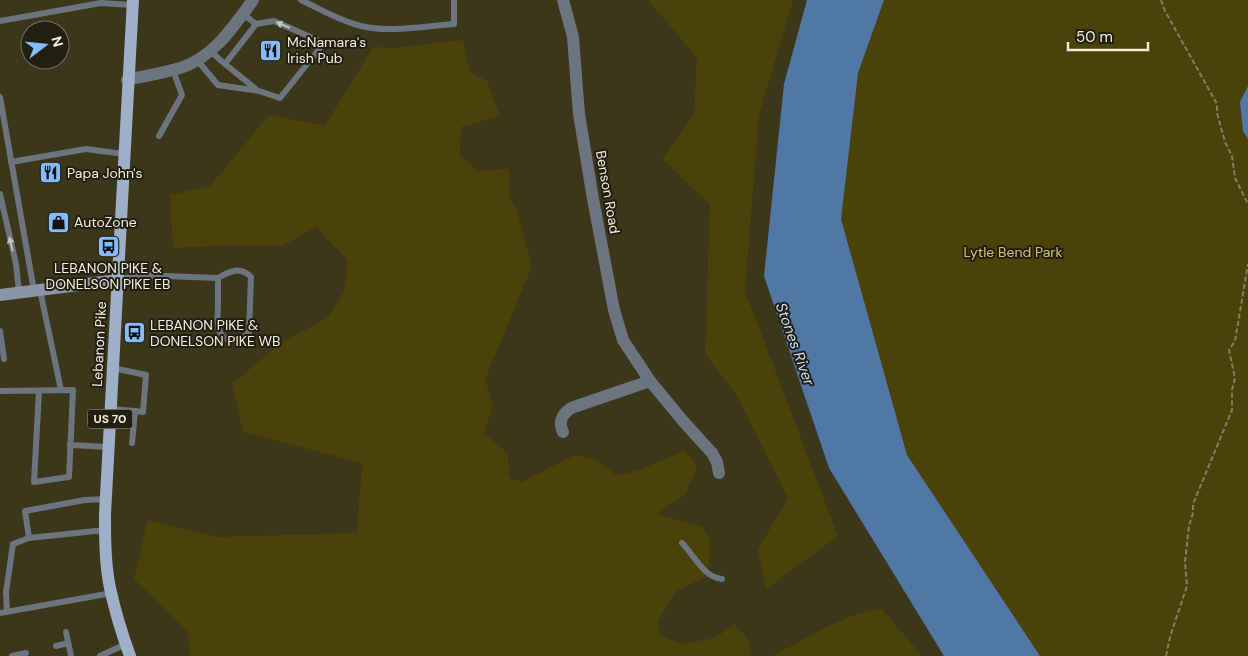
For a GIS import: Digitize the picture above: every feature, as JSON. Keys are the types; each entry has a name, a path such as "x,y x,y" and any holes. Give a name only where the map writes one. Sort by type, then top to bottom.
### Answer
{"main road":[{"name":"Lebanon Pike","path":"128,650 119,624 112,593 106,557 105,530 132,3"},
{"path":"0,295 118,280"}],"street":[{"path":"127,80 182,68 197,60 216,46 253,0"},
{"name":"Benson Road","path":"563,0 573,37 580,114 593,199 614,310 623,340 650,381 712,453 720,473"},
{"path":"563,432 560,421 565,412 571,408 650,381"}],"lane":[{"path":"301,0 362,27 386,29 454,24 454,0"},
{"path":"0,21 101,3 132,3"},
{"path":"243,14 256,24"},
{"path":"197,60 218,85 259,91 280,98 324,43 274,21 256,24 225,64"},
{"path":"210,51 259,91"},
{"path":"160,136 182,94 173,70"},
{"path":"0,97 37,290 61,390"},
{"path":"11,162 86,149 124,154"},
{"path":"0,194 16,264 19,292"},
{"path":"118,280 138,275 218,278 229,271 236,270 246,273 251,277 248,332 240,341 227,340 220,334 217,326 218,278"},
{"path":"0,331 4,359"},
{"path":"111,410 143,412 146,375 113,368"},
{"path":"0,391 73,390 69,477 34,482 39,391"},
{"path":"132,442 135,412"},
{"path":"70,445 109,447"},
{"path":"30,538 25,511 85,500 106,499"},
{"path":"8,612 6,592 13,544 30,538 105,530"},
{"path":"682,543 714,578 722,579"},
{"path":"0,613 112,593"},
{"path":"66,632 71,656"},
{"path":"56,646 68,643"},
{"path":"100,656 128,650"},
{"path":"12,656 26,653"}],"path":[{"path":"1161,0 1165,11 1217,104 1217,112 1225,142 1232,156 1234,178 1248,204"},
{"path":"1166,656 1170,637 1187,586 1185,562 1193,504 1232,410 1232,390 1235,378 1229,350 1235,342 1248,264"}],"green space":[{"path":"648,0 793,0 759,115 745,291 838,536 766,589 758,549 788,498 736,394 705,354 710,204 662,159 694,114 697,58"},
{"name":"Lytle Bend Park","path":"820,0 1248,0 1248,656 955,656 786,125"},
{"path":"463,40 470,72 487,81 500,116 461,127 460,156 478,171 509,169 510,197 517,211 532,266 485,379 493,406 484,433 508,454 509,478 522,482 575,455 598,461 617,476 645,468 684,450 697,465 686,494 656,514 703,527 711,540 708,576 676,591 657,623 661,636 681,644 715,638 735,624 749,641 751,656 190,656 188,632 134,579 148,520 217,537 357,533 362,463 243,432 232,384 281,343 327,318 344,292 348,260 316,227 282,246 228,245 173,248 170,195 210,186 269,115 325,126 373,47 394,48"},
{"path":"882,609 922,656 772,656 839,621 867,611"}],"water":[{"name":"Stones River","path":"807,0 884,0 858,73 841,219 907,455 1040,656 944,656 829,468 764,276 784,84"},
{"path":"1248,86 1248,139 1243,131 1240,102"}],"place":[{"name":"McNamara's Irish Pub","path":"271,50"},
{"name":"Papa John's","path":"51,173"},
{"name":"AutoZone","path":"58,222"},
{"name":"LEBANON PIKE & DONELSON PIKE EB","path":"108,246"},
{"name":"LEBANON PIKE & DONELSON PIKE WB","path":"134,333"}]}
